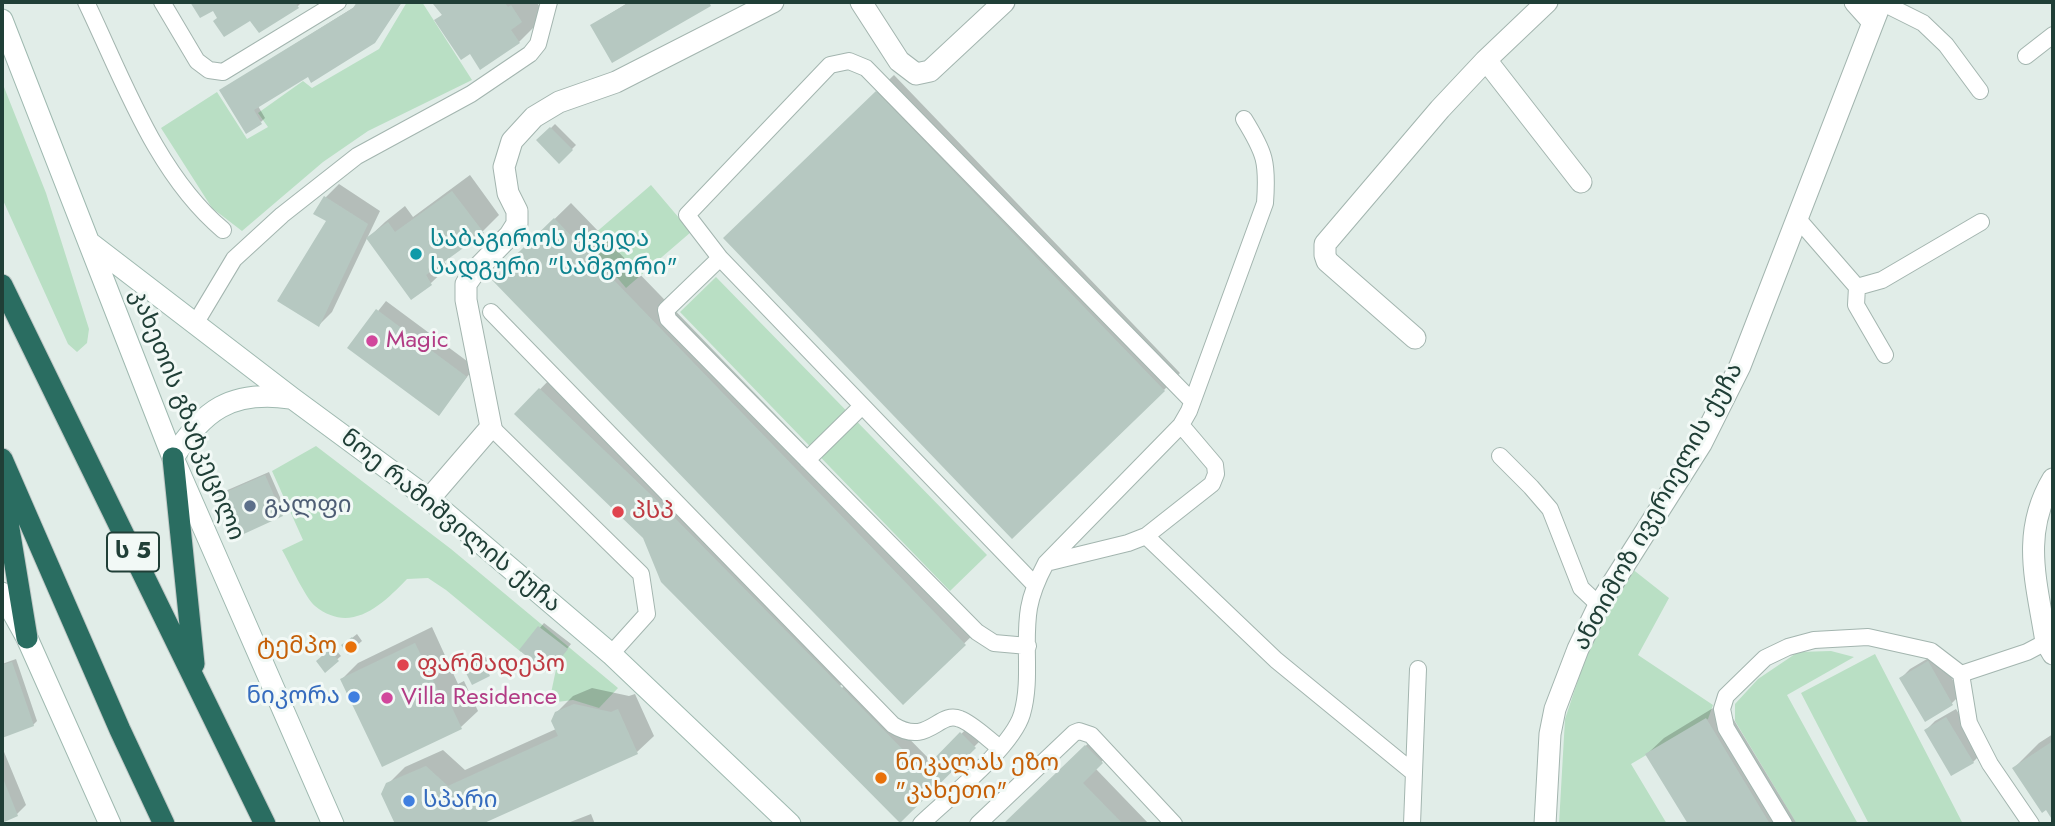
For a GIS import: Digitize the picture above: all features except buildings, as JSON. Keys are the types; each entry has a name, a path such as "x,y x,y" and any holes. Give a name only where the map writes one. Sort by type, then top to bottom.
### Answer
{"highway":[{"name":"ს 5","path":"2,285 265,823"},
{"path":"173,458 196,680"},
{"path":"2,459 164,824"},
{"path":"2,486 27,638"}],"street":[{"path":"429,499 491,427 466,300 466,284 510,235 516,223 517,211 508,193 504,167 512,141 534,117 559,102 616,82 773,2"},
{"path":"861,2 899,61 916,74 930,71 1004,2"},
{"path":"1415,338 1328,261 1325,244 1404,150 1486,60 1547,2"},
{"path":"1855,2 1878,8"},
{"name":"ანთიმოზ ივერიელის ქუჩა","path":"1545,824 1550,734 1555,709 1578,649 1599,605 1701,443 1740,366 1878,8"},
{"name":"კახეთის გზატკეცილი","path":"2,20 173,458 333,824"},
{"path":"1486,60 1581,182"},
{"name":"ნოე რამიშვილის ქუჩა","path":"90,243 429,499 611,654 790,824"},
{"path":"173,458 190,431 211,413 230,403 265,395 292,398"},
{"path":"2050,648 2032,547 2037,515 2053,479"},
{"path":"2,593 27,638 110,824"}],"lane":[{"path":"86,2 146,128 175,178 203,213 223,230"},
{"path":"162,2 197,61 209,70 223,72 338,2"},
{"path":"195,324 234,259 282,215 357,156 471,94 530,54 538,44 549,2"},
{"path":"1878,8 1923,23 1946,45 1980,91"},
{"path":"2026,56 2053,35"},
{"path":"1034,584 720,258 687,215 830,65 849,61 866,68 1192,401"},
{"path":"921,824 1000,748 1021,717 1028,682 1028,610 1034,584 1046,563 1181,425 1192,401 1265,203 1267,176 1262,148 1244,119"},
{"path":"1797,218 1857,288 1856,305 1885,355"},
{"path":"1857,288 1882,280 1981,222"},
{"path":"720,258 666,310 668,319 977,632 994,643 1028,646"},
{"path":"491,312 893,725 905,732 922,733 950,718 959,718 1000,748"},
{"path":"807,460 862,406"},
{"path":"1046,563 1146,536 1212,484 1216,474 1215,465 1181,425"},
{"path":"491,427 641,574 647,614 611,654"},
{"path":"1500,456 1550,509 1581,588 1599,605"},
{"path":"1146,536 1276,660 1414,773"},
{"path":"1784,824 1726,728 1722,709 1726,695 1765,658 1788,647 1814,640 1868,637 1930,651 1961,674 1969,723 1990,764 2031,824"},
{"path":"1961,674 2027,652 2050,648"},
{"path":"1412,824 1418,669"},
{"path":"978,824 1079,731 1091,735 1174,824"}],"green space":[{"path":"407,2 422,2 472,80 368,131 323,162 242,231 212,208 161,128 217,92 247,139 268,127 258,113 303,81 312,88 379,49"},
{"path":"2,82 46,193 89,329 87,343 77,352 68,344 2,198"},
{"path":"651,185 691,232 626,288 586,241"},
{"path":"716,277 987,555 950,591 680,312"},
{"path":"316,446 451,549 618,688 599,708 573,700 549,703 560,650 539,632 521,652 428,578 407,579 376,607 353,617 341,618 315,606 282,550 303,540 272,471"},
{"path":"1631,568 1669,598 1638,655 1713,705 1708,719 1631,764 1667,824 1559,824 1565,719 1588,650"},
{"path":"1831,651 1854,657 1787,695 1858,824 1797,824 1735,721 1735,704 1758,679 1798,652"},
{"path":"1875,654 1963,824 1869,824 1801,693"}],"place":[{"name":"საბაგიროს ქვედა სადგური \"სამგორი\"","path":"416,254"},
{"name":"Magic","path":"372,341"},
{"name":"გალფი","path":"250,506"},
{"name":"პსპ","path":"618,512"},
{"name":"ტემპო","path":"351,647"},
{"name":"ფარმადეპო","path":"403,665"},
{"name":"ნიკორა","path":"354,697"},
{"name":"Villa Residence","path":"387,698"},
{"name":"ნიკალას ეზო \"კახეთი\"","path":"881,778"},
{"name":"სპარი","path":"409,801"}]}
